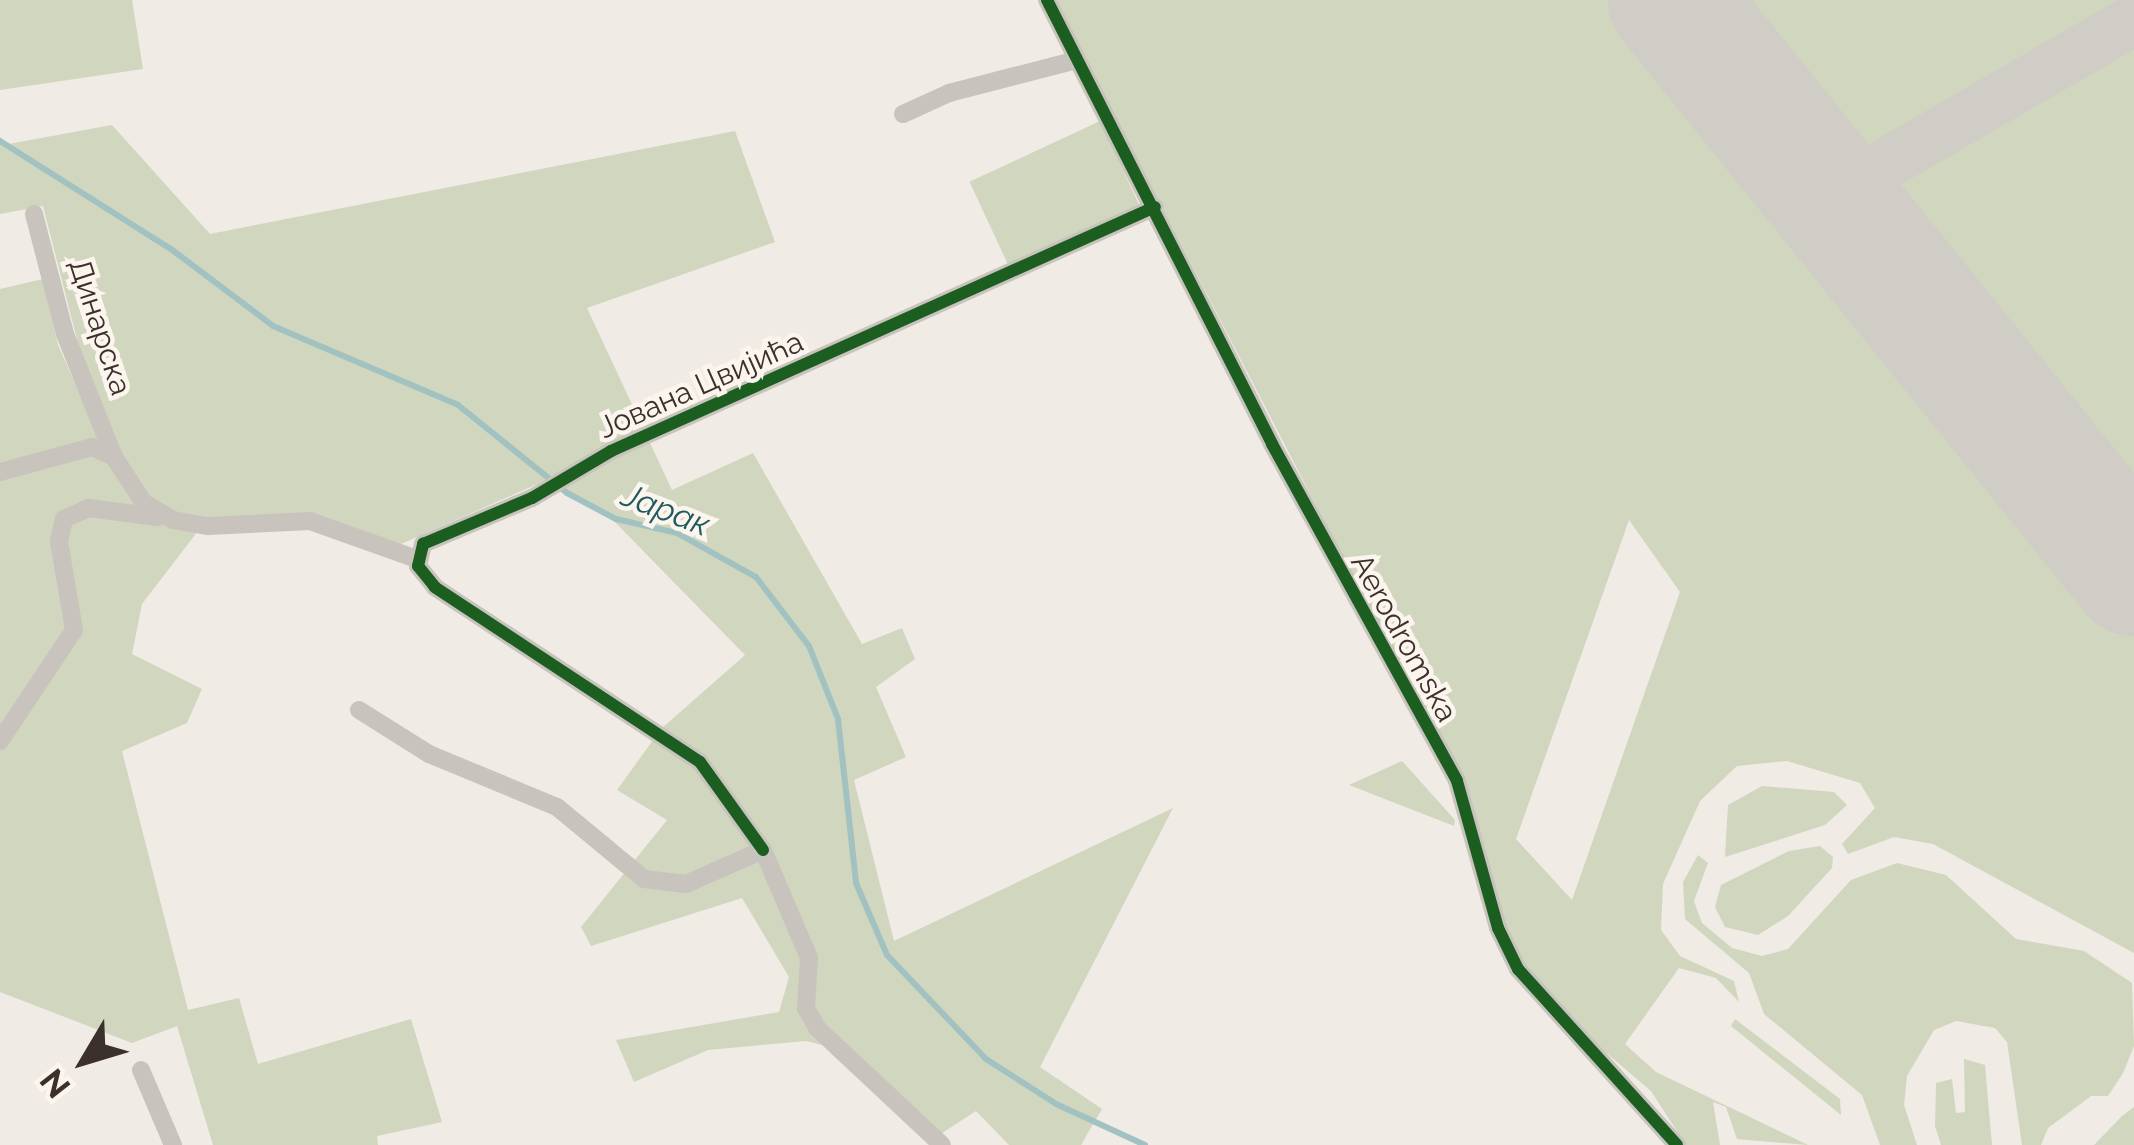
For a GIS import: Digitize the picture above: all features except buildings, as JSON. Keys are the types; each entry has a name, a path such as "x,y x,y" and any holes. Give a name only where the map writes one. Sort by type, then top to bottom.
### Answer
{"street":[{"name":"Aerodromska","path":"1047,0 1272,444 1456,782 1498,928 1519,969 1676,1145"},
{"path":"903,114 949,93 1077,60"},
{"name":"Јована Цвијића","path":"417,559 428,540 532,498 611,451 1155,207"},
{"name":"Динарска","path":"34,214 65,334 114,457"},
{"path":"0,472 92,447 114,457 144,503 173,520"},
{"path":"0,741 74,629 58,541 64,519 89,508 208,526 310,521 417,559 436,587 700,762 763,850 809,958 806,1008 817,1028 942,1145"},
{"path":"359,710 428,754 557,807 644,879 686,884 763,850"},
{"path":"141,1070 173,1145"}],"green space":[{"path":"0,0 132,0 143,69 0,90"},
{"path":"1055,0 2134,0 2134,953 1933,844 1894,837 1848,854 1842,844 1875,808 1860,783 1787,761 1737,766 1700,801 1663,884 1661,930 1680,956 1734,981 1739,1002 1716,978 1679,968 1625,1044 1656,1072 1808,1145 1737,1139 1726,1107 1713,1102 1720,1145 1686,1145 1651,1091 1584,1034 1526,966 1506,929 1474,811","holes":["1629,520 1680,592 1572,900 1516,839"]},
{"path":"1100,121 1139,205 1009,266 969,182"},
{"path":"112,125 210,234 735,131 775,242 587,308 672,490 753,453 862,644 902,628 915,659 876,687 906,757 854,780 894,941 1173,808 1040,1067 1102,1109 1081,1145 1009,1145 976,1111 936,1137 834,1048 806,1041 708,1050 634,1082 616,1040 779,1012 789,977 742,898 591,946 581,927 667,820 617,790 661,729 745,655 607,514 542,482 401,544 304,515 209,522 156,507 126,470 82,359 43,206 0,214 0,136 3,145"},
{"path":"43,279 58,345 115,474 198,531 142,604 132,654 202,689 187,723 122,751 188,1010 239,998 258,1064 411,1019 442,1122 377,1136 378,1145 213,1145 177,1026 132,1043 0,992 0,289"},
{"path":"1402,761 1455,820 1454,826 1349,785"},
{"path":"1762,786 1834,792 1847,805 1825,825 1725,857 1728,805"},
{"path":"1820,846 1833,857 1832,868 1788,916 1758,935 1725,927 1715,907 1721,885 1789,851"},
{"path":"1698,855 1708,863 1694,901 1702,923 1732,948 1762,956 1788,949 1851,880 1897,863 1946,875 2016,939 2084,951 2132,983 2134,1046 2123,1073 2108,1096 2091,1096 2048,1128 2041,1145 2022,1145 2007,1042 1995,1028 1956,1021 1934,1030 1907,1076 1904,1105 1917,1145 1880,1145 1862,1095 1764,1014 1749,973 1685,919 1683,882"},
{"path":"1735,1019 1840,1099 1841,1115 1731,1026"},
{"path":"1964,1059 1985,1065 1992,1145 1941,1145 1935,1126 1936,1083 1952,1079 1956,1113 1965,1112"},
{"path":"2134,1107 2134,1145 2094,1145 2122,1116"}],"waterway":[{"name":"Јарак","path":"0,141 171,249 273,326 458,405 567,493 616,519 677,533 756,577 809,646 838,719 856,883 887,955 986,1059 1056,1104 1145,1145"}],"taxiway":[{"path":"1829,196 2134,19"}],"runway":[{"path":"1671,0 2134,573"}],"cycle path":[{"path":"1047,0 1272,444 1457,781 1498,928 1518,969 1677,1145"},
{"path":"763,850 700,762 435,587 418,566 423,544 532,498 611,451 1155,207"}]}
